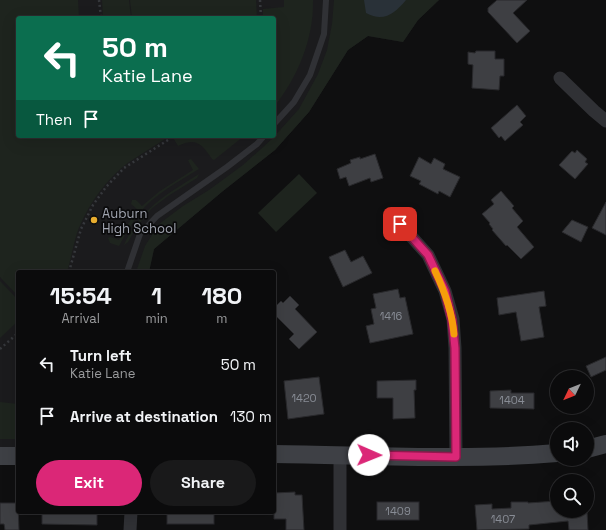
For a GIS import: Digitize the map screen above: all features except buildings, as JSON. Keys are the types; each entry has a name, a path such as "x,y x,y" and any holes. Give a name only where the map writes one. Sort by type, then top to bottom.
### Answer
{"main road":[{"path":"594,447 606,444"},
{"path":"276,454 456,457 550,454"},
{"path":"0,456 16,456"}],"street":[{"path":"560,78 606,121"},
{"path":"400,224 428,255 445,291 452,320 455,348 456,457"},
{"path":"340,455 340,530"},
{"path":"130,530 131,514"}],"lane":[{"path":"276,122 294,102 310,75 324,34 326,0"},
{"path":"128,270 140,234 157,216 227,167 257,144 262,138"}],"path":[{"path":"99,0 101,16"},
{"path":"260,0 261,16"},
{"path":"70,270 80,229 93,205 106,187 124,168 168,140 167,138"},
{"path":"0,349 16,335"}],"shaded area":[{"name":"Auburn High School","path":"0,0 439,0 418,20 403,42 368,36 348,50 309,112 275,150 154,249 149,270 16,270 16,456 0,456"},
{"path":"0,0 78,0 79,16 16,16 16,138 165,139 129,162 113,176 98,194 81,223 68,270 16,270 16,294 0,277"},
{"path":"102,0 129,0 131,16 103,16"},
{"path":"130,0 256,0 257,16 132,16"},
{"path":"284,0 313,0 311,29 303,56 290,83 276,104 276,16 263,16 263,9 284,7"},
{"path":"334,0 439,0 418,20 403,42 368,36 348,50 309,112 275,150 154,249 149,270 137,270 145,246 159,224 183,206 209,190 243,165 273,138 276,138 276,135 299,109 318,74 327,50 332,24"},
{"path":"364,0 406,0 398,9 389,15 378,17 366,13"},
{"path":"173,138 242,138 214,160 202,146 194,142 184,143 178,146"},
{"path":"191,159 199,169 152,200 136,218 119,246 110,243 108,238 110,237 119,240 125,228 138,210 131,204 132,200 136,200 142,206 160,191 193,170 188,160"},
{"path":"199,174 197,178 168,196 151,209 137,226 128,242 124,245 131,232 146,212 176,188"},
{"path":"299,174 317,193 276,232 258,213"},
{"path":"0,281 16,298 16,323 0,338"},
{"path":"0,402 16,404 16,439 0,439"}],"slow traffic":[{"path":"435,271 445,291 454,334"}],"place":[{"name":"Auburn High School","path":"94,220"}],"route":[{"path":"369,455 456,457 455,348 452,320 445,291 428,255 400,224"}]}
